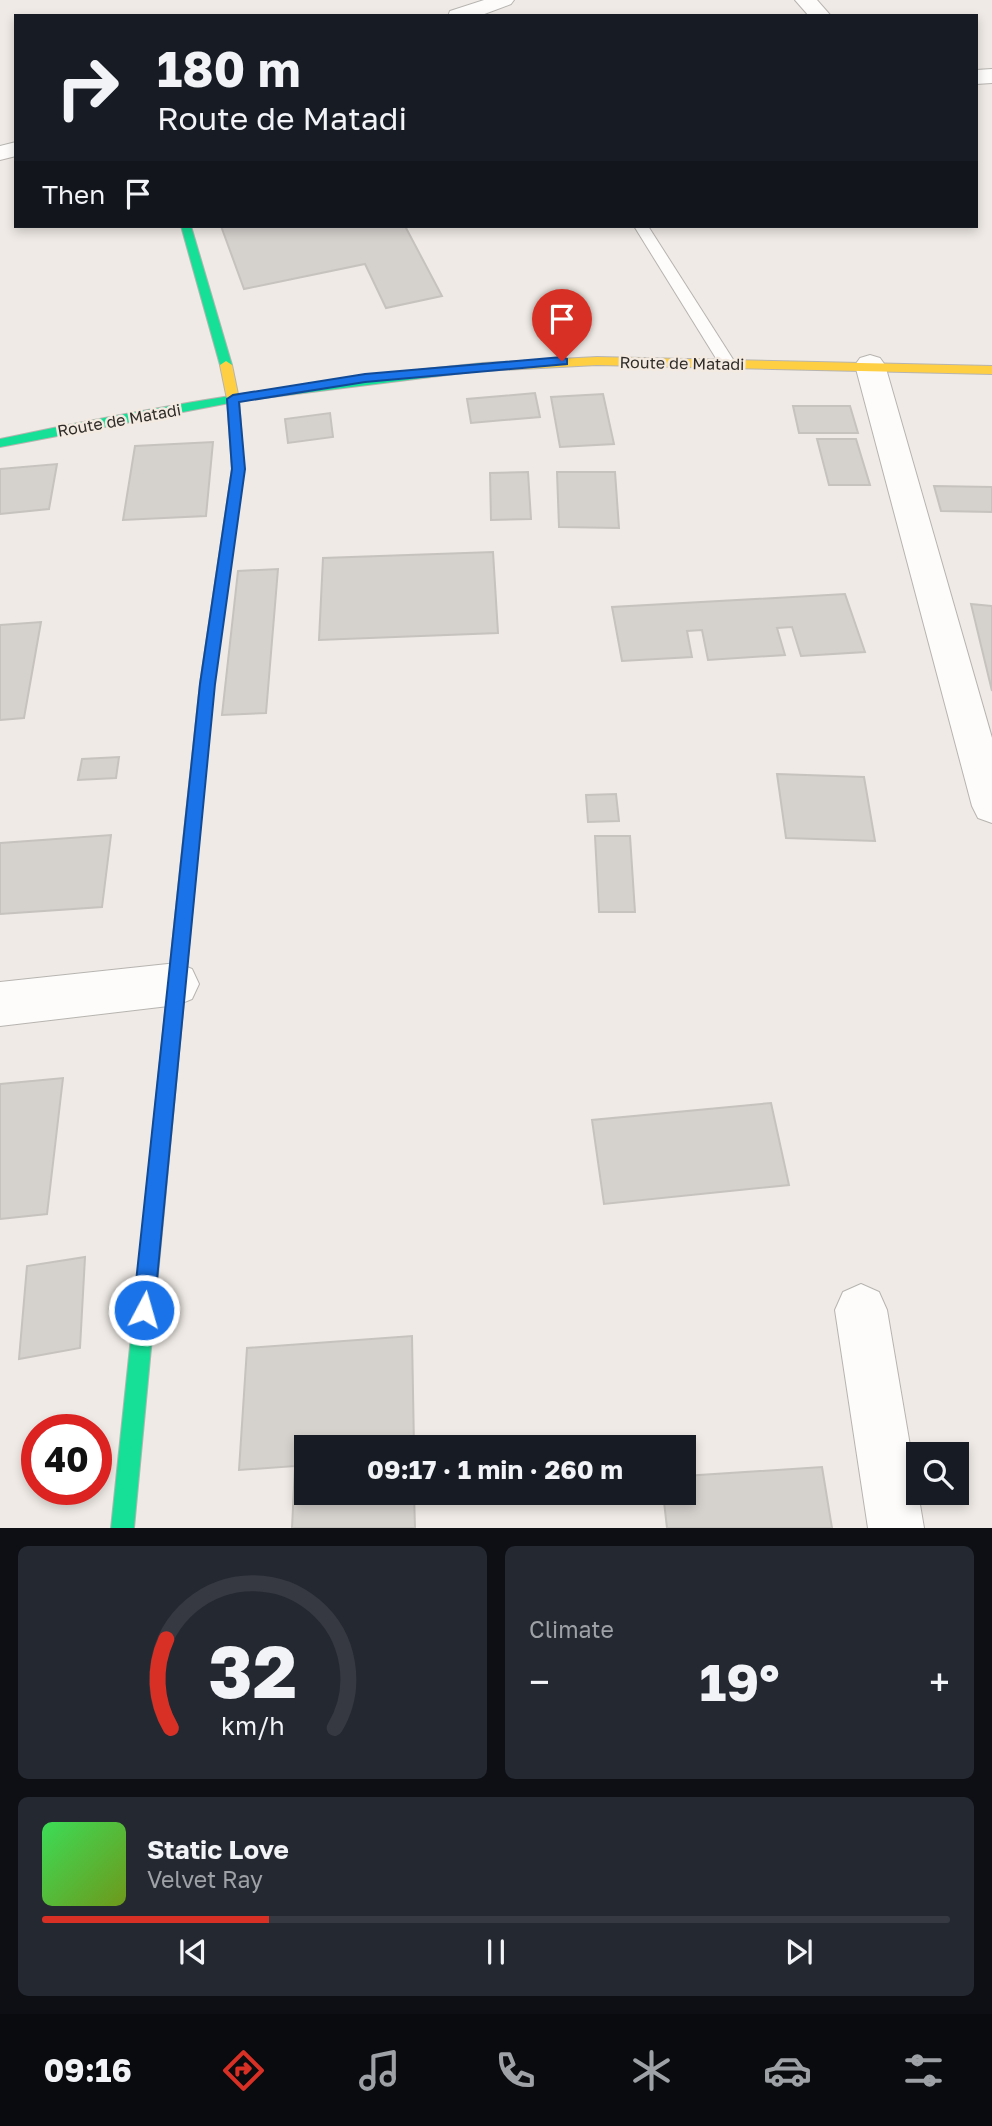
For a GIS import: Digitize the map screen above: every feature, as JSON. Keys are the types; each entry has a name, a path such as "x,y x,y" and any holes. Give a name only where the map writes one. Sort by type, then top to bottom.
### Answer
{"street":[{"path":"464,14 505,0"},
{"path":"805,0 819,14"},
{"path":"122,1528 208,684 238,469 233,399 223,347 188,228"},
{"name":"Route de Matadi","path":"0,443 233,399 365,378 491,366 562,361 870,365 992,370"},
{"path":"870,365 987,767 992,806"},
{"path":"0,1004 177,984"},
{"path":"861,1310 896,1528"}],"lane":[{"path":"642,228 728,364"}],"building":[{"path":"222,228 406,228 442,296 386,308 365,264 244,289"},
{"path":"535,393 540,417 471,423 467,399"},
{"path":"603,394 614,444 560,447 551,397"},
{"path":"793,406 850,406 858,433 799,433"},
{"path":"330,413 333,437 288,443 285,419"},
{"path":"817,439 856,439 870,485 829,485"},
{"path":"213,442 206,516 123,520 135,446"},
{"path":"57,464 49,509 0,514 0,469"},
{"path":"528,472 531,519 491,520 490,473"},
{"path":"557,472 615,472 619,528 559,527"},
{"path":"934,486 992,487 992,512 941,511"},
{"path":"493,552 498,633 319,640 323,558"},
{"path":"278,569 266,713 222,715 238,571"},
{"path":"845,594 865,652 801,656 792,627 777,628 785,655 708,660 702,630 687,631 692,657 622,661 612,607"},
{"path":"971,604 992,606 992,691"},
{"path":"41,622 24,718 0,720 0,625"},
{"path":"119,757 116,778 78,780 82,759"},
{"path":"777,774 864,777 875,841 786,838"},
{"path":"616,794 619,821 588,822 586,795"},
{"path":"111,835 102,907 0,914 0,843"},
{"path":"595,836 630,836 635,912 599,912"},
{"path":"63,1078 47,1214 0,1219 0,1084"},
{"path":"771,1103 789,1185 604,1204 592,1120"},
{"path":"85,1257 80,1348 19,1359 27,1266"},
{"path":"412,1336 414,1435 294,1435 294,1466 239,1470 247,1348"},
{"path":"822,1467 832,1528 667,1528 664,1505 696,1505 696,1475"},
{"path":"294,1487 294,1505 414,1505 415,1528 292,1528"}],"traffic: fast":[{"path":"187,228 226,365"},
{"path":"0,443 240,397 483,367"},
{"path":"122,1528 191,841"}],"traffic: slow":[{"path":"483,367 597,361 992,370"},
{"path":"191,841 207,684 238,469 233,399 226,365"}],"route":[{"path":"144,1310 208,684 238,469 233,399 365,378 562,361"}]}
